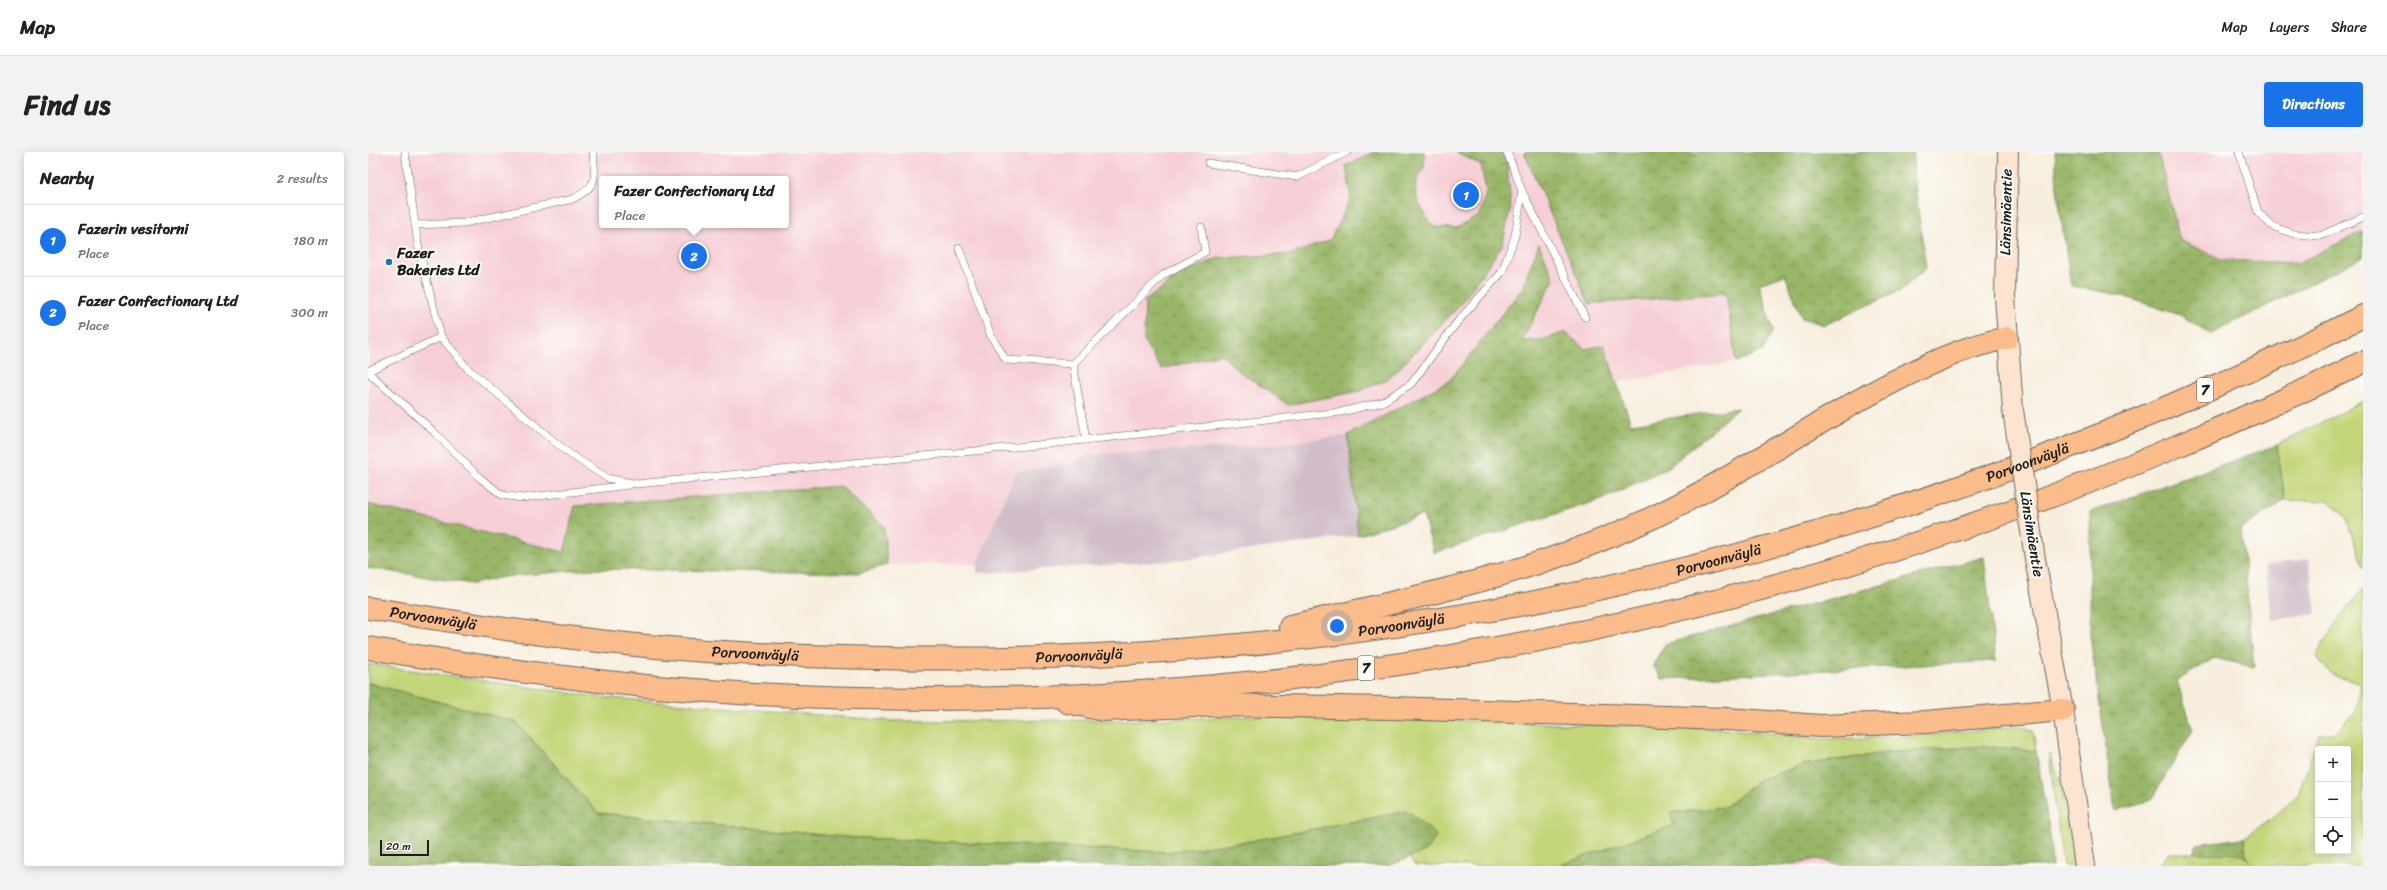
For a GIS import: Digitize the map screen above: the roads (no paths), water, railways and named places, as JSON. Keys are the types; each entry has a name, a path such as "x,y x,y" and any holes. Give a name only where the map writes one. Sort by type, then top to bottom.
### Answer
{"highway":[{"name":"Porvoonväylä","path":"368,608 550,636 704,651 812,656 998,658 1188,650 1323,635 1466,613 1576,593 1767,546 1874,515 2052,454 2201,392 2363,316"},
{"path":"1188,650 1409,600 1487,580 1606,539 1677,506 1737,473 1873,392 1926,365 1976,344 2007,338"},
{"name":"7","path":"368,648 461,664 576,679 695,690 814,697 940,699 1039,696 1203,687 1444,657 1615,625 1764,588 1874,557 2070,490 2235,422 2363,362"},
{"path":"1039,696 1103,710 1216,705 1391,708 1728,719 1820,726 1925,722 2063,710"}],"main road":[{"name":"Länsimäentie","path":"2008,152 2005,296 2013,410 2035,559 2063,710 2085,866"}],"lane":[{"path":"405,152 418,245 441,337 468,369 567,452 607,478 637,484"},
{"path":"415,225 464,223 573,198 589,190 595,178 593,152"},
{"path":"1208,163 1297,177 1347,152"},
{"path":"1507,152 1522,191 1585,317"},
{"path":"2239,152 2258,212 2272,226 2294,234 2320,236 2363,217"},
{"path":"441,337 368,372 433,430 480,478 502,495 522,498 637,484 1086,440 1341,412 1382,402 1411,384 1458,321 1502,272 1515,236 1522,191"},
{"path":"959,248 991,336 1006,360 1073,364 1163,275 1205,252 1201,227"},
{"path":"1073,364 1086,440"}],"place":[{"name":"Fazerin vesitorni","path":"1466,195"},
{"name":"Fazer Confectionary Ltd","path":"694,256"},
{"name":"Fazer Bakeries Ltd","path":"389,262"}]}
